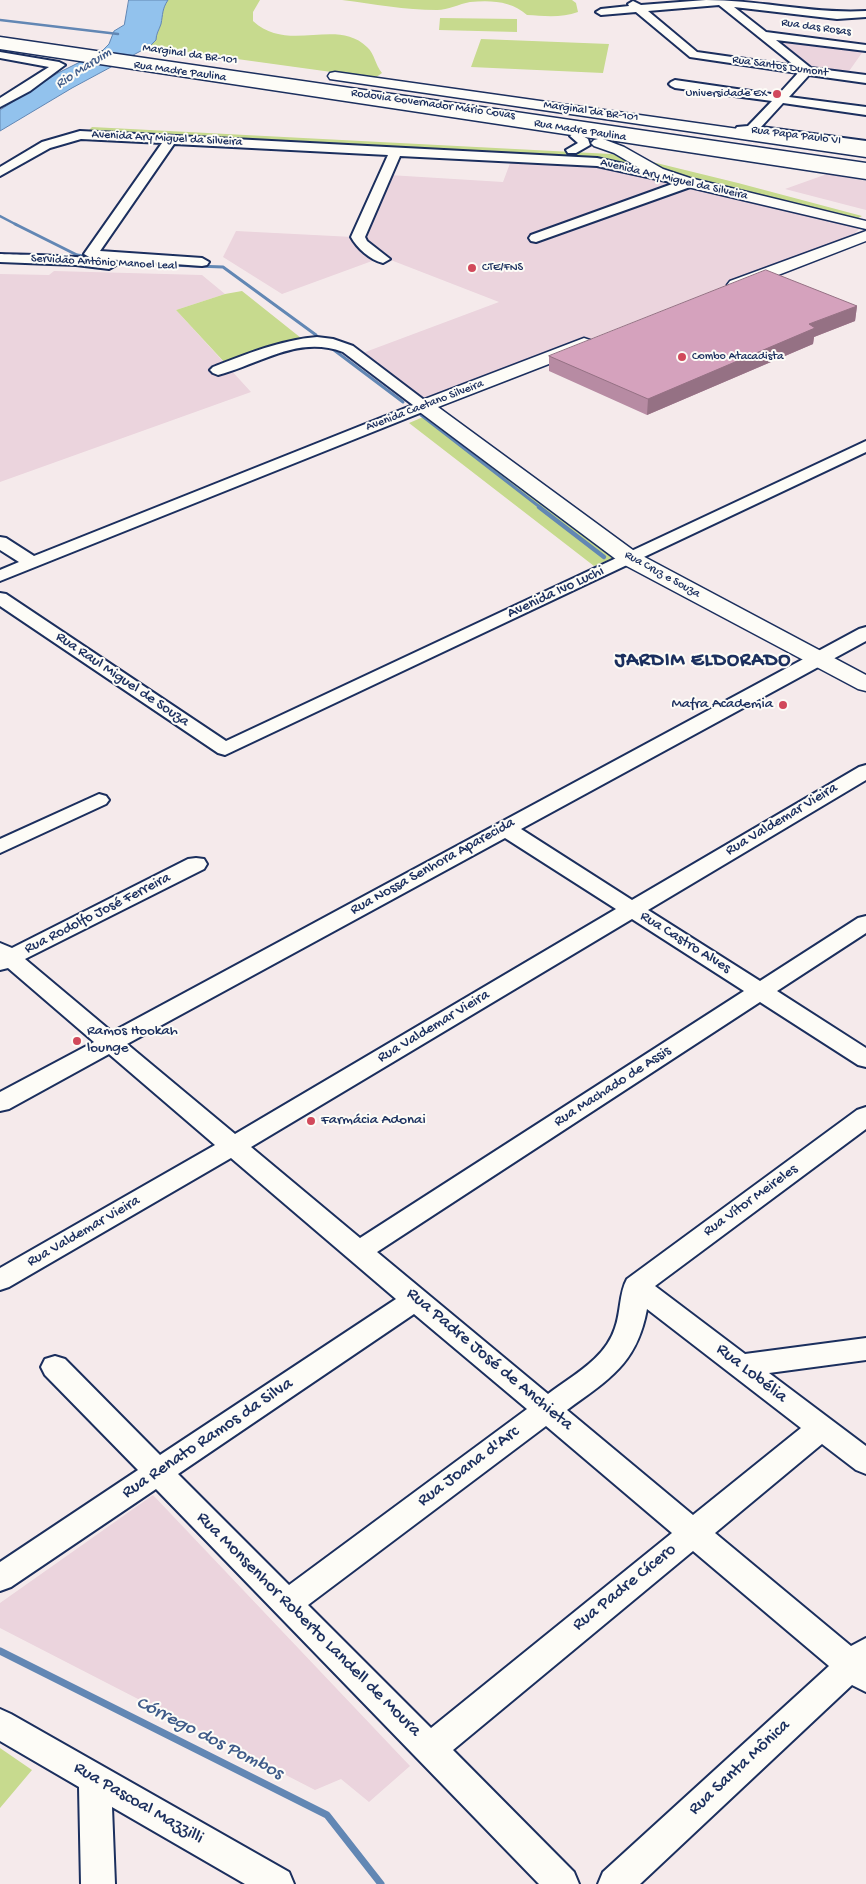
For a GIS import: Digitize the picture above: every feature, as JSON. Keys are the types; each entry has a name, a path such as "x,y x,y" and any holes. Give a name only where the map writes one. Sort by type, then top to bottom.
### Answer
{"main road":[{"path":"0,35 66,51"},
{"path":"0,41 66,51"},
{"path":"0,46 66,51"},
{"name":"Rua Madre Paulina","path":"66,51 141,58 402,105 518,116 751,157 866,174"},
{"name":"Marginal da BR-101","path":"66,51 397,85 866,152"},
{"name":"Rodovia Governador Mário Covas","path":"141,58 866,168"},
{"path":"397,85 518,116 574,143 612,147 656,172 687,182"},
{"name":"Rodovia Governador Mário Covas","path":"518,116 866,161"},
{"path":"713,175 665,161 652,152 653,150 663,148 751,157"},
{"name":"Avenida Ary Miguel da Silveira","path":"630,156 713,175 864,227"},
{"name":"Avenida Ary Miguel da Silveira","path":"687,182 864,227"},
{"path":"718,292 864,227"},
{"name":"Avenida Caetano Silveira","path":"424,406 600,338"},
{"name":"Rua Cruz e Souza","path":"424,406 629,558 866,684"}],"street":[{"path":"628,0 639,9"},
{"path":"720,1 806,70 752,129"},
{"path":"601,12 720,1 837,16 866,14"},
{"name":"Rua Santos Dumont","path":"639,9 694,55 866,78"},
{"name":"Rua das Rosas","path":"762,34 866,48"},
{"path":"0,55 66,51"},
{"path":"0,103 66,51"},
{"path":"675,84 866,111"},
{"name":"Avenida Ary Miguel da Silveira","path":"574,143 93,125 83,128 80,135 597,162 687,182"},
{"name":"Rua Papa Paulo VI","path":"726,132 752,129 866,145"},
{"path":"0,172 41,148 80,135"},
{"path":"84,258 170,140"},
{"path":"383,259 362,244 358,238 396,151"},
{"path":"536,238 687,182"},
{"name":"Servidão Antônio Manoel Leal","path":"0,258 84,258 94,265 131,267 205,265"},
{"path":"218,370 299,343 322,342 334,344 348,349 424,406"},
{"name":"Avenida Caetano Silveira","path":"0,576 424,406"},
{"name":"Avenida Ivo Luchi","path":"245,740 866,446"},
{"path":"0,542 32,563"},
{"name":"Rua Raul Miguel de Souza","path":"0,598 226,750 245,740"},
{"name":"Rua Nossa Senhora Aparecida","path":"0,1103 866,633"},
{"name":"Rua Valdemar Vieira","path":"0,1280 234,1146 866,771"},
{"path":"0,847 99,800"},
{"name":"Rua Castro Alves","path":"504,828 866,1059"},
{"name":"Rua Rodolfo José Ferreira","path":"3,957 196,864"},
{"name":"Rua Machado de Assis","path":"359,1252 866,924"},
{"name":"Rua Padre José de Anchieta","path":"3,957 111,1043 693,1532 861,1665"},
{"name":"Rua Vítor Meireles","path":"636,1286 866,1116"},
{"name":"Rua Lobélia","path":"636,1286 866,1462"},
{"name":"Rua Joana d'Arc","path":"286,1604 607,1365 618,1352 628,1335 634,1313 636,1286"},
{"name":"Rua Renato Ramos da Silva","path":"0,1578 416,1299"},
{"path":"740,1366 866,1348"},
{"name":"Rua Monsenhor Roberto Landell de Moura","path":"54,1367 562,1884"},
{"name":"Rua Padre Cícero","path":"430,1749 821,1428"},
{"name":"Rua Santa Mônica","path":"615,1884 861,1665"},
{"name":"Rua Pascoal Mazzilli","path":"0,1724 277,1884"},
{"path":"94,1779 98,1884"}],"shaded area":[{"path":"775,39 864,50 847,74 814,69"},
{"path":"512,158 595,163 861,227 849,239 426,402 360,354 499,302 383,257 282,294 223,257 236,231 353,237 389,175 503,182"},
{"path":"827,174 866,181 866,210 785,189"},
{"path":"54,271 202,275 225,294 176,310 251,392 0,482 0,274 49,275"},
{"path":"153,1495 410,1766 369,1802 341,1779 315,1790 0,1628 0,1603"}],"green space":[{"path":"168,0 260,0 253,12 253,21 267,30 282,35 327,34 355,39 370,50 382,73 375,78 150,47 157,33"},
{"path":"342,0 572,0 576,3 578,12 559,16 527,15 508,4 486,1 470,2 445,9 425,10"},
{"path":"440,18 517,19 517,32 439,30"},
{"path":"481,39 609,44 603,73 471,67"},
{"path":"92,127 611,154 627,157 645,170 626,165 92,132 89,130"},
{"path":"636,158 862,216 855,220 688,180"},
{"path":"242,291 301,338 226,364 176,310 225,294"},
{"path":"428,415 620,555 594,566 409,423"},
{"path":"0,1748 32,1770 0,1808"}],"water":[{"name":"Rio Maruim","path":"129,0 168,0 156,40 150,46 72,88 0,131 0,110 58,73 102,51 109,44 114,31 124,25"}],"building":[{"name":"Combo Atacadista","path":"766,270 857,306 809,324 815,328 648,399 549,356"}],"waterway":[{"path":"0,20 118,34"},
{"path":"0,216 17,225"},
{"path":"17,225 77,255 141,264 223,267 316,335"},
{"path":"330,347 403,402"},
{"path":"421,415 541,508"},
{"path":"539,507 604,557"},
{"name":"Córrego dos Pombos","path":"0,1651 327,1815 381,1884"}],"place":[{"name":"Universidade EX","path":"777,94"},
{"name":"CTE/FNS","path":"472,268"},
{"name":"Combo Atacadista","path":"682,357"},
{"name":"Mafra Academia","path":"783,705"},
{"name":"Ramos Hookah lounge","path":"77,1041"},
{"name":"Farmácia Adonai","path":"311,1121"}],"district":[{"name":"JARDIM ELDORADO","path":"703,662"}]}
